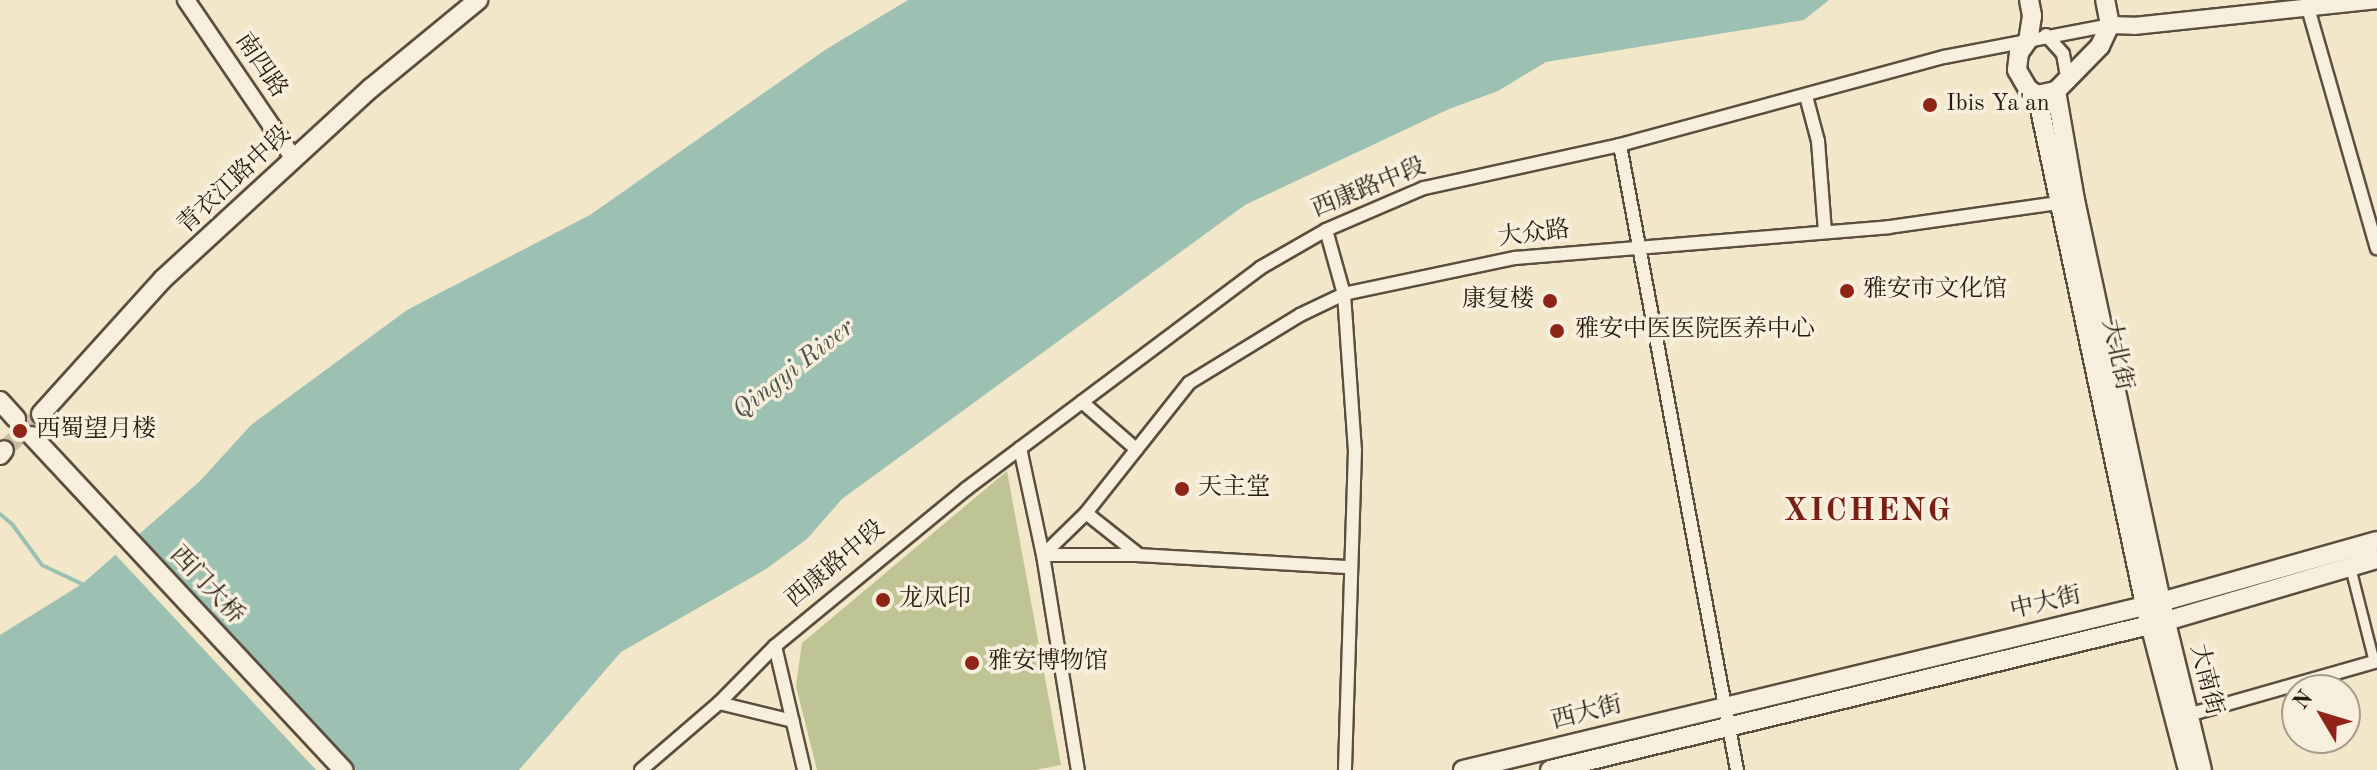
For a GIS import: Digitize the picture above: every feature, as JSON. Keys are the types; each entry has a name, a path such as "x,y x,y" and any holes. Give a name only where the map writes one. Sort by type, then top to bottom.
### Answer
{"main road":[{"name":"青衣江路中段","path":"41,414 163,279 371,88 478,0"},
{"path":"2030,8 2037,38 2019,53 2017,70 2028,89 2037,95 2062,84 2100,46 2110,25 2105,1"},
{"name":"大北街","path":"2062,84 2067,202"},
{"name":"大北街","path":"2037,95 2067,202 2156,613"},
{"path":"0,401 8,422"},
{"name":"西门大桥","path":"328,770 28,440 344,770"},
{"name":"中大街","path":"2156,613 2377,541"},
{"name":"中大街","path":"1724,705 2156,613 2377,559"},
{"name":"大南街","path":"2156,613 2202,770"},
{"name":"大南街","path":"2156,613 2188,770"},
{"name":"西大街","path":"1550,770 1727,728 2156,613"},
{"name":"西大街","path":"1463,770 1724,705"}],"street":[{"name":"南四路","path":"186,0 294,159"},
{"name":"西康路中段","path":"641,770 719,703 775,646 1020,448 1260,268 1326,230 1424,188 1620,145 1944,57 2110,25 2134,26 2376,0"},
{"path":"2308,8 2377,248"},
{"path":"2037,38 2063,54 2062,84"},
{"path":"1806,96 1818,141 1825,231"},
{"path":"1620,145 1636,246 1737,770"},
{"name":"大众路","path":"1043,555 1086,513 1189,383 1300,315 1344,294 1515,258 1975,217 2067,202"},
{"path":"1326,230 1344,294 1355,450 1345,770"},
{"path":"1082,402 1136,449"},
{"path":"1020,448 1043,555 1078,770"},
{"path":"1086,513 1139,555"},
{"path":"1043,555 1139,555 1349,567"},
{"path":"2188,715 2376,662 2350,567"},
{"path":"775,646 804,770"},
{"path":"719,703 793,721"}],"green space":[{"path":"1007,471 1061,765 1035,770 817,770 796,686 802,643"}],"water":[{"name":"Qingyi River","path":"908,0 1829,0 1804,20 1546,62 1498,91 1449,109 1245,205 842,499 807,539 766,569 621,652 519,770 0,770 0,635 82,584 200,481 251,425 407,310 590,215 825,50"}],"pier":[{"path":"134,533 356,770 316,770 113,552"}],"waterway":[{"path":"0,514 12,524 42,565 82,584"}],"tunnel":[{"path":"4,450 41,414"}],"place":[{"name":"Ibis Ya'an","path":"1930,105"},
{"name":"雅安市文化馆","path":"1847,291"},
{"name":"康复楼","path":"1550,301"},
{"name":"雅安中医医院医养中心","path":"1557,331"},
{"name":"西蜀望月楼","path":"20,431"},
{"name":"天主堂","path":"1182,489"},
{"name":"龙凤印","path":"883,600"},
{"name":"雅安博物馆","path":"972,663"}],"district":[{"name":"XICHENG","path":"1868,512"}]}
